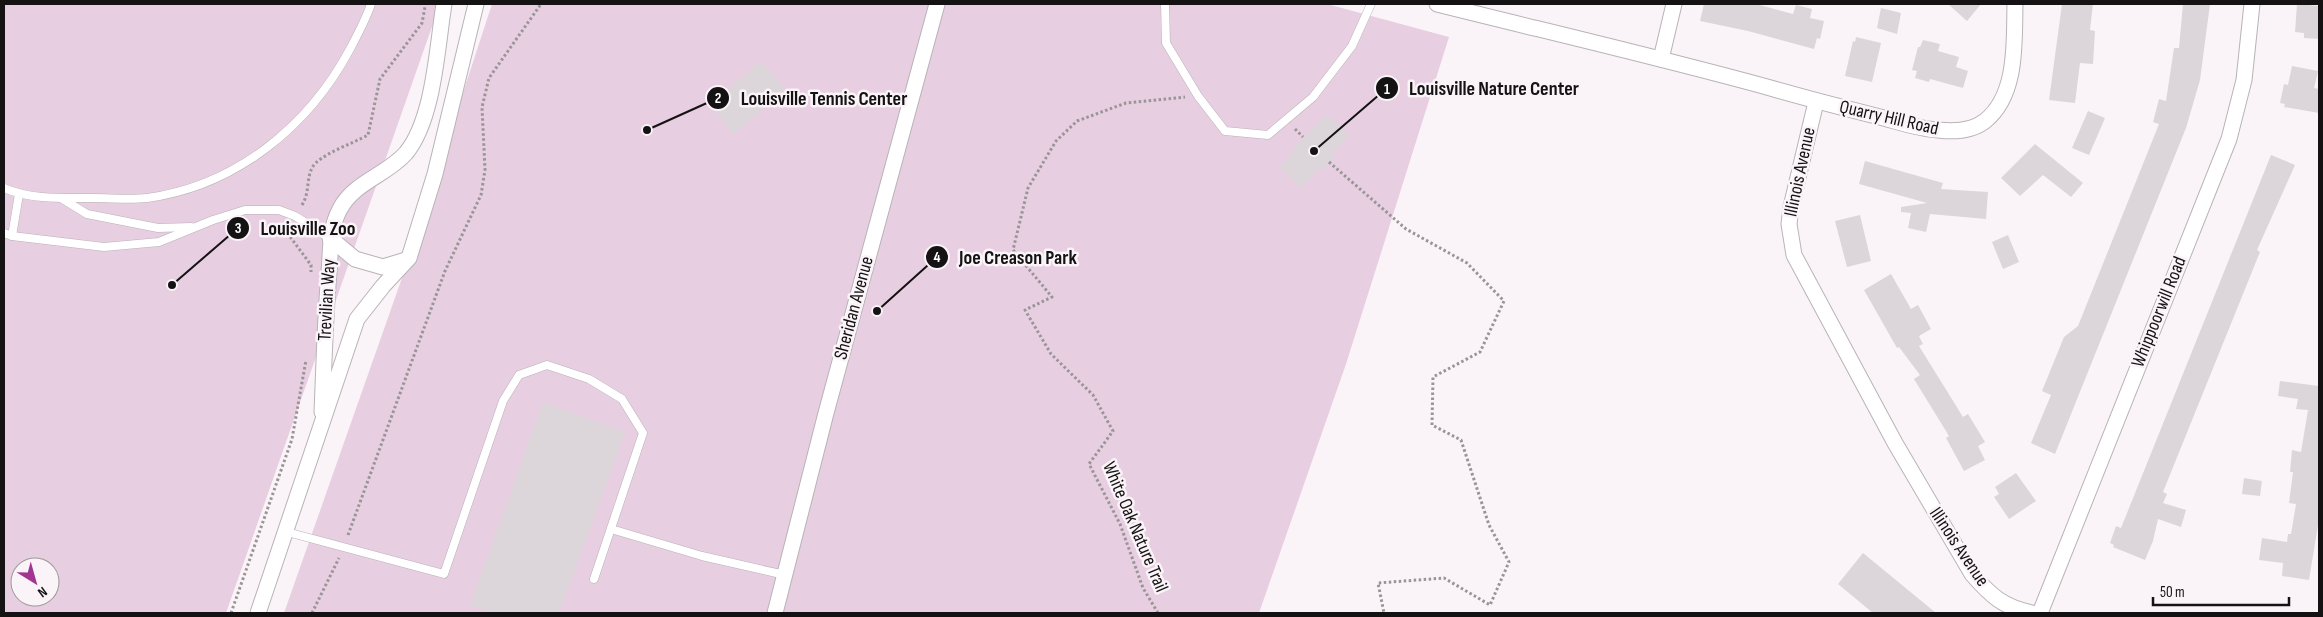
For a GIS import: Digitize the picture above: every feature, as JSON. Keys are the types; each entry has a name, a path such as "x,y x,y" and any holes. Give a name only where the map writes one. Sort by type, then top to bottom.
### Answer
{"street":[{"name":"Trevilian Way","path":"322,426 330,238 340,209 349,196 375,176 388,169 406,153 418,133 427,112 444,4"},
{"name":"Trevilian Way","path":"258,613 358,320 383,286 409,258 435,174 476,4"},
{"name":"Sheridan Avenue","path":"775,613 826,413 937,4"},
{"name":"Illinois Avenue","path":"1437,4 1661,59 1816,102 1791,207 1789,224 1794,255 1895,443 1972,574 2004,604 2032,613"},
{"path":"1661,59 1674,4"},
{"name":"Quarry Hill Road","path":"1816,102 1937,130 1955,131 1972,128 1985,121 1997,109 2005,93 2011,70 2016,4"},
{"name":"Whippoorwill Road","path":"2040,613 2229,139 2244,80 2252,4"},
{"path":"330,238 355,259 383,268 409,258"}],"lane":[{"path":"4,188 19,194 59,197 146,198 180,190 245,164 294,126 320,97 335,77 357,37 371,4"},
{"path":"1165,4 1166,43 1198,96 1225,131 1268,135 1313,97 1352,46 1371,4"},
{"path":"12,236 19,194"},
{"path":"59,197 87,214 158,228 196,227"},
{"path":"4,233 12,236 104,247 159,242 245,210 280,210 295,216 330,238"},
{"path":"286,532 444,574 503,401 519,375 547,365 589,378 622,399 643,433 594,579"},
{"path":"611,529 702,556 785,576"}],"path":[{"path":"312,613 344,547 445,270 481,195 485,170 482,107 489,78 541,4"},
{"name":"White Oak Nature Trail","path":"1158,613 1143,588 1120,524 1090,464 1113,431 1093,395 1051,354 1025,310 1052,297 1013,250 1028,188 1056,141 1078,121 1126,102 1198,96"},
{"path":"1329,162 1406,229 1467,263 1504,302 1480,352 1432,377 1432,426 1461,440 1489,525 1509,562 1490,605 1444,578 1378,583 1384,613"}],"shaded area":[{"path":"4,4 440,4 226,613 4,613"},
{"path":"492,4 1327,4 1449,37 1346,364 1259,613 284,613 409,258"}],"building":[{"path":"1704,4 1756,4 1793,14 1796,5 1812,9 1810,18 1824,21 1820,39 1817,38 1814,49 1748,31 1700,21"},
{"path":"1948,4 1981,4 1967,21"},
{"path":"2062,4 2093,4 2090,30 2095,31 2093,64 2080,63 2075,103 2049,100"},
{"path":"2183,4 2210,4 2200,80 2186,128 2055,454 2031,443 2051,395 2042,391 2064,337 2078,326 2159,124 2153,122 2159,99 2166,101 2174,48 2179,48"},
{"path":"2297,4 2319,6 2319,39 2304,38 2304,33 2295,32"},
{"path":"1881,8 1901,13 1897,34 1877,28"},
{"path":"1856,37 1881,43 1872,82 1845,76 1853,41 1855,42"},
{"path":"1923,40 1940,44 1938,51 1959,57 1956,67 1968,71 1963,88 1930,79 1929,82 1915,78 1917,71 1912,70 1918,47 1920,47"},
{"path":"761,61 786,89 734,134 710,105"},
{"path":"2292,66 2318,71 2314,88 2319,89 2319,113 2284,107 2285,104 2280,103 2284,84 2288,85"},
{"path":"2088,111 2105,118 2089,155 2072,148"},
{"path":"1327,114 1350,136 1332,154 1335,156 1327,165 1321,171 1319,169 1301,188 1279,167 1296,148 1294,147"},
{"path":"2035,144 2083,183 2071,197 2043,175 2020,196 2001,178"},
{"path":"2271,155 2295,165 2257,250 2260,252 2163,492 2167,494 2163,503 2186,510 2181,527 2158,519 2153,541 2145,560 2113,547 2114,545 2110,543 2116,526 2121,528"},
{"path":"1865,161 1943,183 1941,189 1988,192 1986,219 1930,214 1926,232 1908,228 1911,213 1901,212 1901,207 1927,203 1859,184"},
{"path":"1860,215 1871,261 1847,267 1835,221"},
{"path":"2008,235 2019,262 2003,269 1992,242"},
{"path":"1891,274 1911,309 1918,305 1931,329 1919,336 1923,344 1919,346 1963,417 1968,414 1985,442 1978,446 1985,460 1964,471 1946,438 1949,436 1914,379 1920,375 1899,347 1897,348 1864,290"},
{"path":"2280,381 2319,386 2319,519 2309,580 2282,576 2283,563 2259,560 2262,538 2287,542 2288,534 2291,534 2296,504 2289,503 2293,472 2290,472 2292,450 2301,452 2308,410 2296,409 2298,399 2278,396"},
{"path":"543,402 625,432 559,613 494,613 470,605"},
{"path":"2016,473 2036,501 2009,519 1994,497 1999,494 1995,487"},
{"path":"2244,478 2262,481 2260,496 2242,494"},
{"path":"1863,553 1936,613 1873,613 1838,584"}],"place":[{"name":"Louisville Tennis Center","path":"647,130"},
{"name":"Louisville Nature Center","path":"1314,151"},
{"name":"Louisville Zoo","path":"172,285"},
{"name":"Joe Creason Park","path":"877,311"}]}
